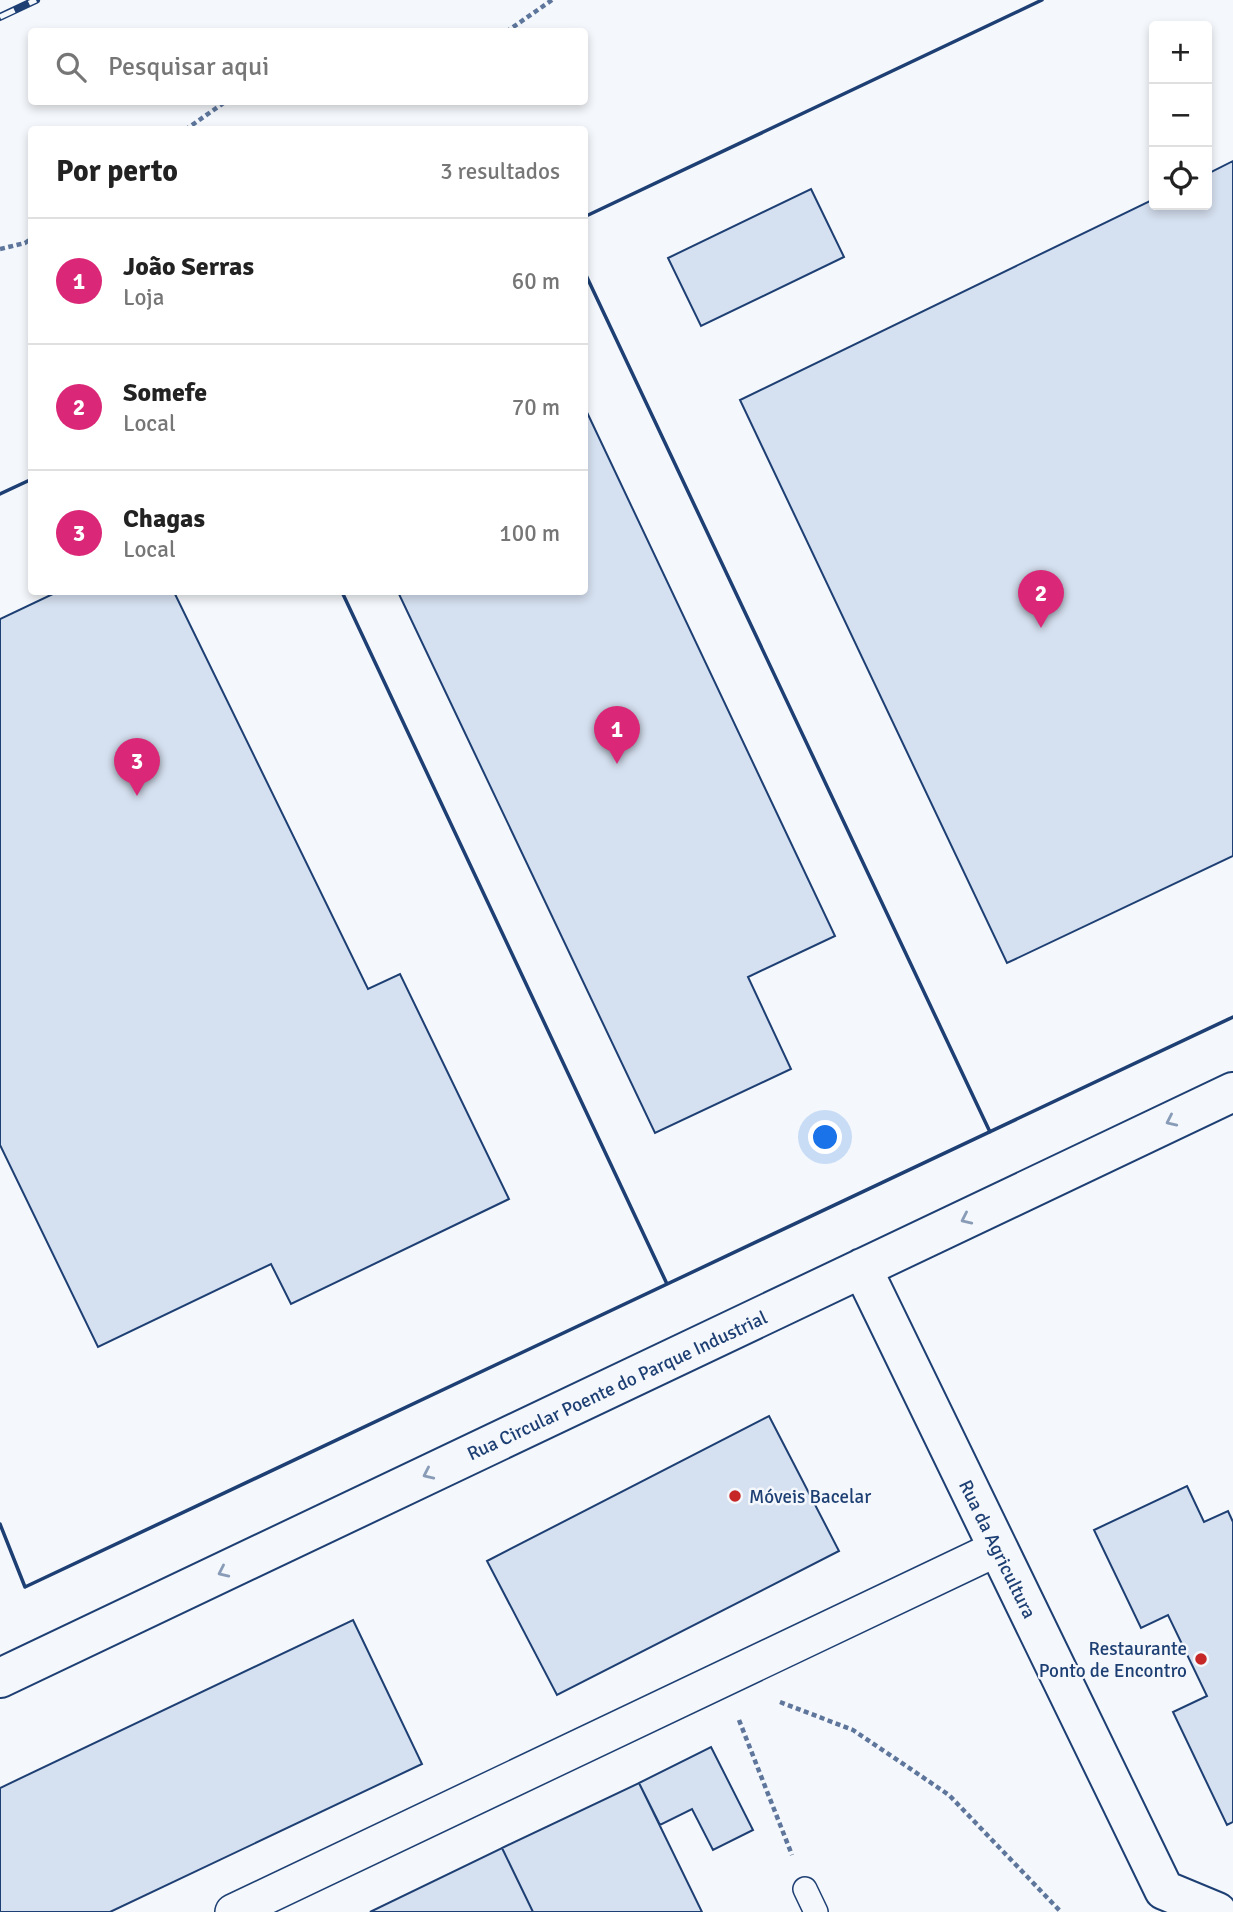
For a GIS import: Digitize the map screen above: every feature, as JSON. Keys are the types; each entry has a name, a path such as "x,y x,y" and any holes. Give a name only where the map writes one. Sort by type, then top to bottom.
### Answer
{"street":[{"name":"Rua Circular Poente do Parque Industrial","path":"0,1678 1233,1092"},
{"name":"Rua da Agricultura","path":"862,1268 1164,1890 1217,1912"},
{"path":"233,1912 998,1548"}],"lane":[{"path":"806,1889 816,1912"}],"path":[{"path":"512,28 552,0"},
{"path":"191,126 221,105"},
{"path":"0,249 28,241"},
{"path":"723,1680 806,1889"},
{"path":"723,1680 853,1730 949,1795 1061,1912"}],"building":[{"path":"1233,161 1233,856 1007,963 740,400 1149,201 1149,210 1212,210 1212,172"},
{"path":"811,189 844,257 701,326 668,258"},
{"path":"588,414 835,936 748,977 791,1069 655,1133 399,595 588,595"},
{"path":"51,595 175,595 368,989 400,974 509,1199 291,1304 271,1264 98,1347 0,1145 0,619"},
{"path":"769,1416 839,1551 557,1695 487,1561"},
{"path":"1187,1486 1204,1522 1228,1511 1233,1522 1233,1822 1227,1825 1173,1712 1207,1696 1168,1615 1141,1628 1094,1530"},
{"path":"353,1620 422,1764 110,1912 0,1912 0,1788"},
{"path":"711,1747 753,1830 713,1850 692,1809 660,1825 639,1783"},
{"path":"639,1783 702,1912 533,1912 502,1848"},
{"path":"502,1848 533,1912 370,1912"}],"railway":[{"path":"0,17 36,0"}],"wall":[{"path":"588,215 1042,0"},
{"path":"588,279 990,1132"},
{"path":"0,494 28,481"},
{"path":"343,595 667,1284"},
{"path":"0,1524 25,1587 1233,1017"}],"place":[{"name":"Somefe","path":"1041,628"},
{"name":"João Serras","path":"617,764"},
{"name":"Chagas","path":"137,796"},
{"name":"Móveis Bacelar","path":"735,1496"},
{"name":"Restaurante Ponto de Encontro","path":"1201,1659"}]}
